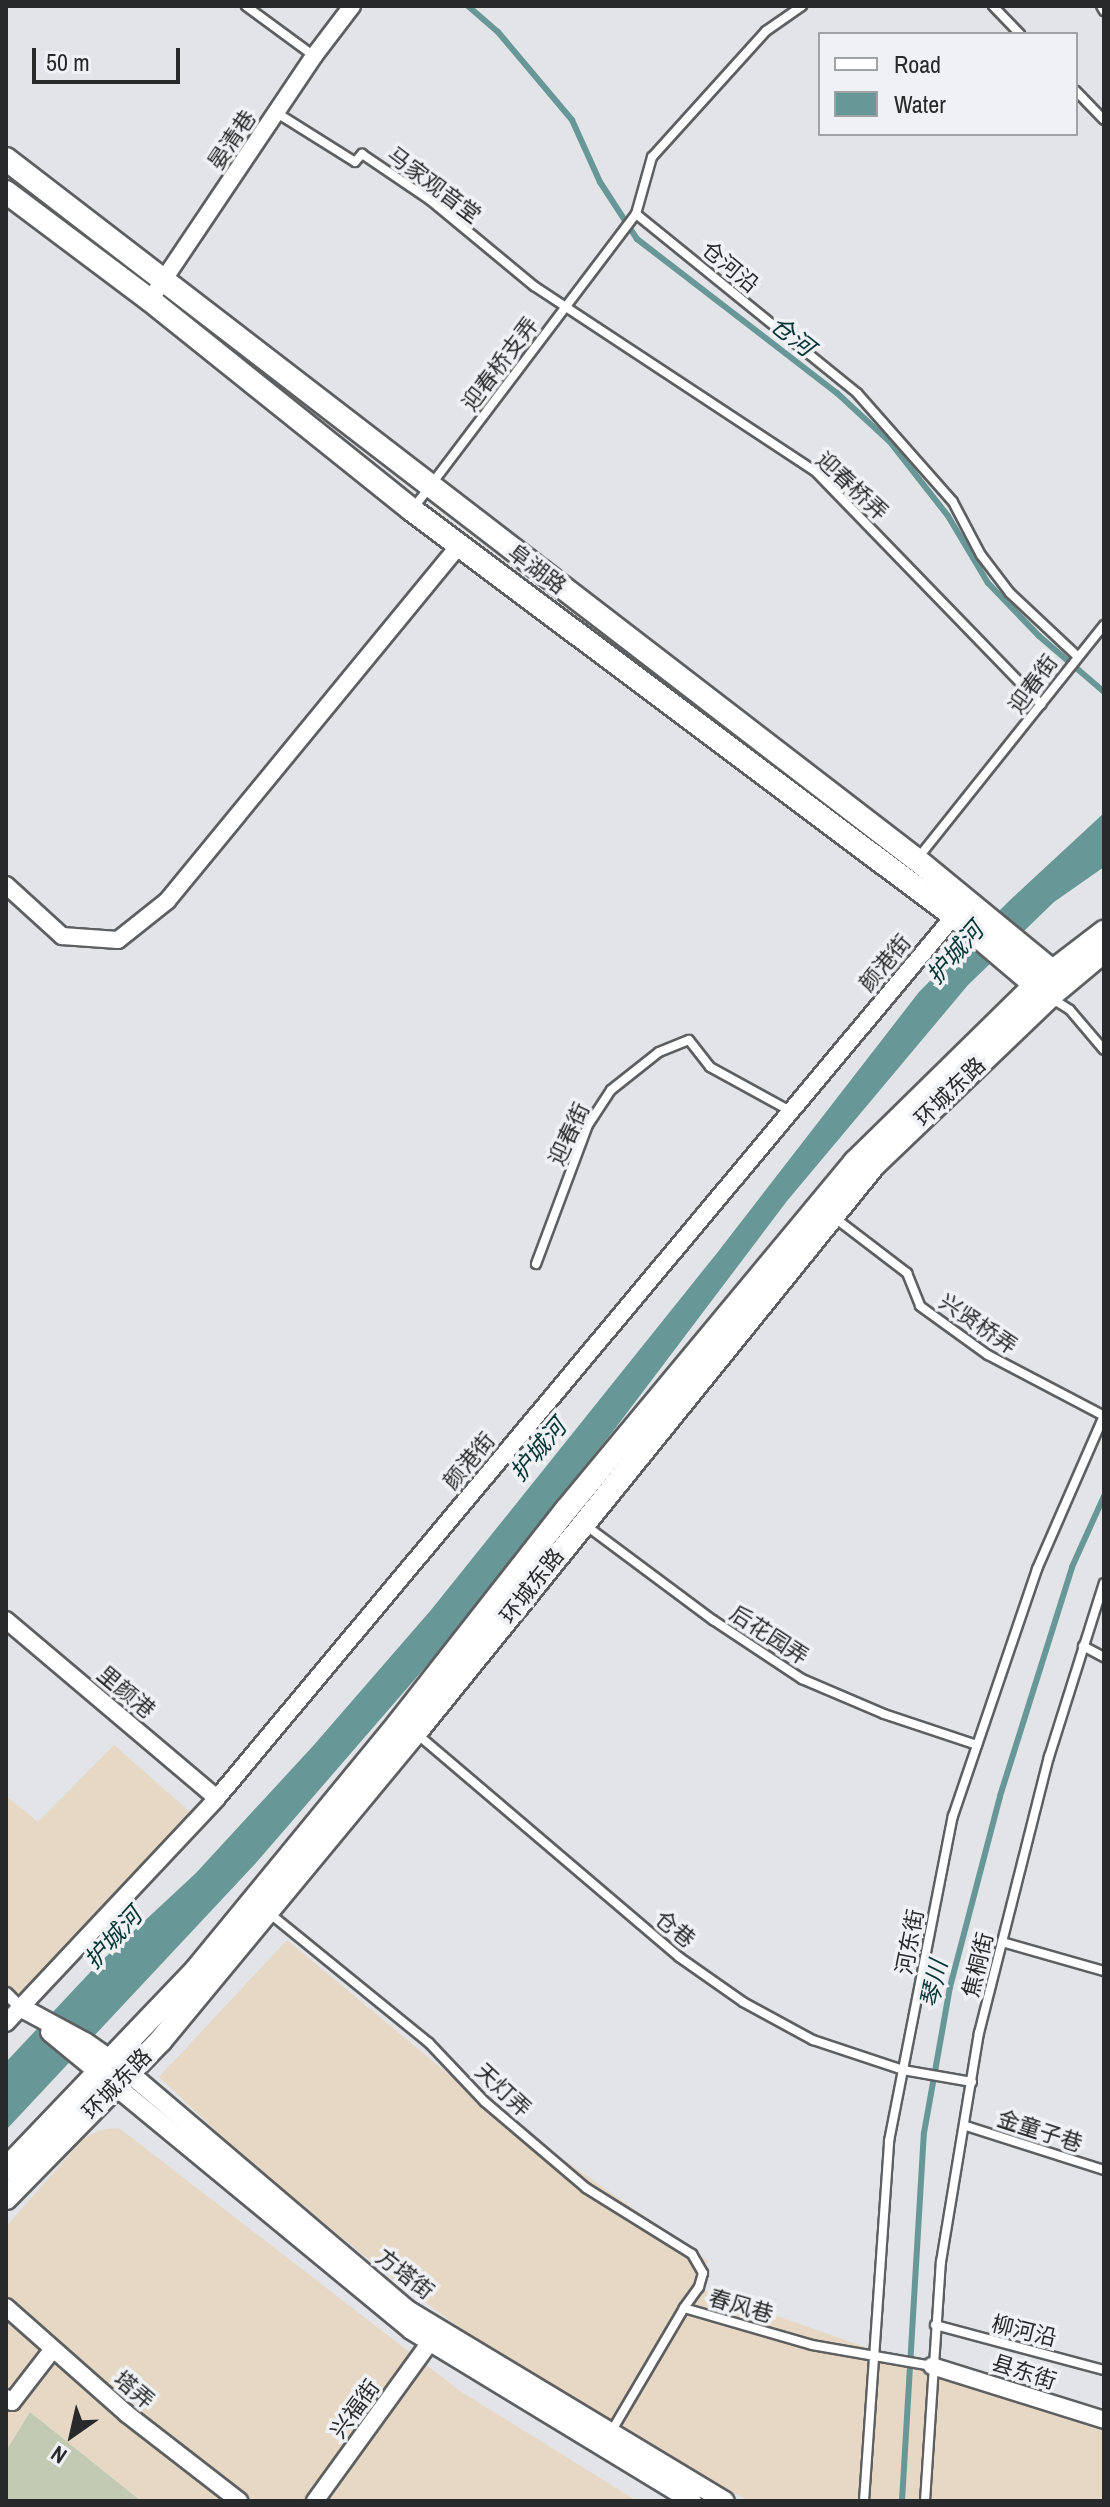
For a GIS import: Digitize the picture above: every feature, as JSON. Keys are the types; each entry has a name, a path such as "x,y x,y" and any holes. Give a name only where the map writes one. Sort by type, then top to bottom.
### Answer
{"main road":[{"name":"阜湖路","path":"6,159 917,860 969,919"},
{"name":"阜湖路","path":"6,192 150,300 459,546 903,877 1020,956 1051,983"},
{"path":"1051,983 1104,932"},
{"path":"1051,983 1104,951"},
{"name":"环城东路","path":"6,2198 114,2073 197,1969 260,1906 407,1728 574,1516 826,1211 855,1162 1051,983"},
{"name":"环城东路","path":"6,2169 114,2073"}],"street":[{"name":"晏清巷","path":"150,300 314,56 352,6"},
{"path":"6,885 62,936 118,940 167,901 459,546"},
{"name":"颜港街","path":"6,2023 217,1798 790,1111 969,919"},
{"name":"里颜港","path":"6,1620 217,1798"},
{"path":"6,1993 20,2007"},
{"name":"方塔街","path":"20,2007 114,2073 408,2310 725,2501"},
{"name":"方塔街","path":"114,2073 285,2229 430,2342 692,2501"},
{"name":"塔弄","path":"6,2307 127,2414 239,2501"},
{"name":"兴福街","path":"315,2501 430,2342"},
{"path":"6,2398 12,2402 53,2349"},
{"name":"县东街","path":"932,2366 1104,2420"}],"lane":[{"path":"246,6 314,56"},
{"path":"636,214 652,157 766,31 802,6"},
{"path":"993,6 1018,32"},
{"path":"1101,6 1104,11"},
{"path":"1078,93 1104,120"},
{"name":"马家观音堂","path":"277,113 355,162 362,154 430,200 504,264 566,307"},
{"name":"迎春桥支弄","path":"412,510 636,214"},
{"name":"仓河沿","path":"636,214 734,295 814,354 857,393 953,502 981,555 1010,593 1076,655"},
{"name":"迎春桥弄","path":"566,307 815,471 1041,704"},
{"name":"迎春街","path":"903,877 1041,704 1076,655 1104,625"},
{"path":"1051,983 1070,1010"},
{"path":"1051,983 1104,1050"},
{"name":"迎春街","path":"536,1264 588,1125 611,1090 659,1052 689,1040 710,1067 790,1111"},
{"name":"兴贤桥弄","path":"826,1211 907,1273 920,1306 988,1355 1104,1416"},
{"name":"河东街","path":"864,2501 889,2141 953,1816 1037,1569 1104,1416"},
{"name":"后花园弄","path":"574,1516 713,1620 802,1679 884,1714 977,1745"},
{"name":"焦桐街","path":"932,2366 941,2262 979,2033 1049,1757 1104,1583"},
{"path":"1083,1646 1104,1657"},
{"name":"仓巷","path":"407,1728 679,1957 743,2002 813,2040 903,2070 972,2082"},
{"name":"天灯弄","path":"260,1906 429,2043 485,2102 586,2188 692,2254 703,2273 699,2287 684,2308"},
{"path":"1002,1942 1104,1971"},
{"name":"金童子巷","path":"966,2126 1104,2170"},
{"name":"春风巷","path":"610,2433 684,2308 812,2345 932,2366"},
{"name":"柳河沿","path":"935,2325 1104,2370"},
{"path":"925,2501 932,2366"}],"shaded area":[{"path":"114,1745 197,1818 6,2027 6,1796 38,1822"},
{"path":"287,1940 483,2103 708,2261 692,2286 865,2347 1104,2414 1104,2501 749,2501 547,2392 384,2272 240,2154 159,2077"},
{"path":"119,2128 460,2391 637,2501 141,2501 30,2412 6,2451 6,2227 83,2139 100,2130"}],"green space":[{"path":"30,2412 141,2501 6,2501 6,2451"}],"water":[{"path":"1104,813 1104,867 1054,902 968,985 787,1201 614,1430 441,1649 255,1864 6,2130 6,2062 96,1966 196,1873 313,1746 431,1610 717,1253 919,992 1009,901"}],"waterway":[{"name":"仓河","path":"468,6 498,32 572,120 600,182 637,239 837,393 890,442 948,516 988,583 1039,636 1104,692"},
{"name":"琴川","path":"902,2501 924,2133 950,1987 1000,1796 1072,1567 1104,1496"}],"water label":[{"name":"护城河","path":"955,953"},
{"name":"护城河","path":"538,1450"},
{"name":"护城河","path":"113,1938"}]}
